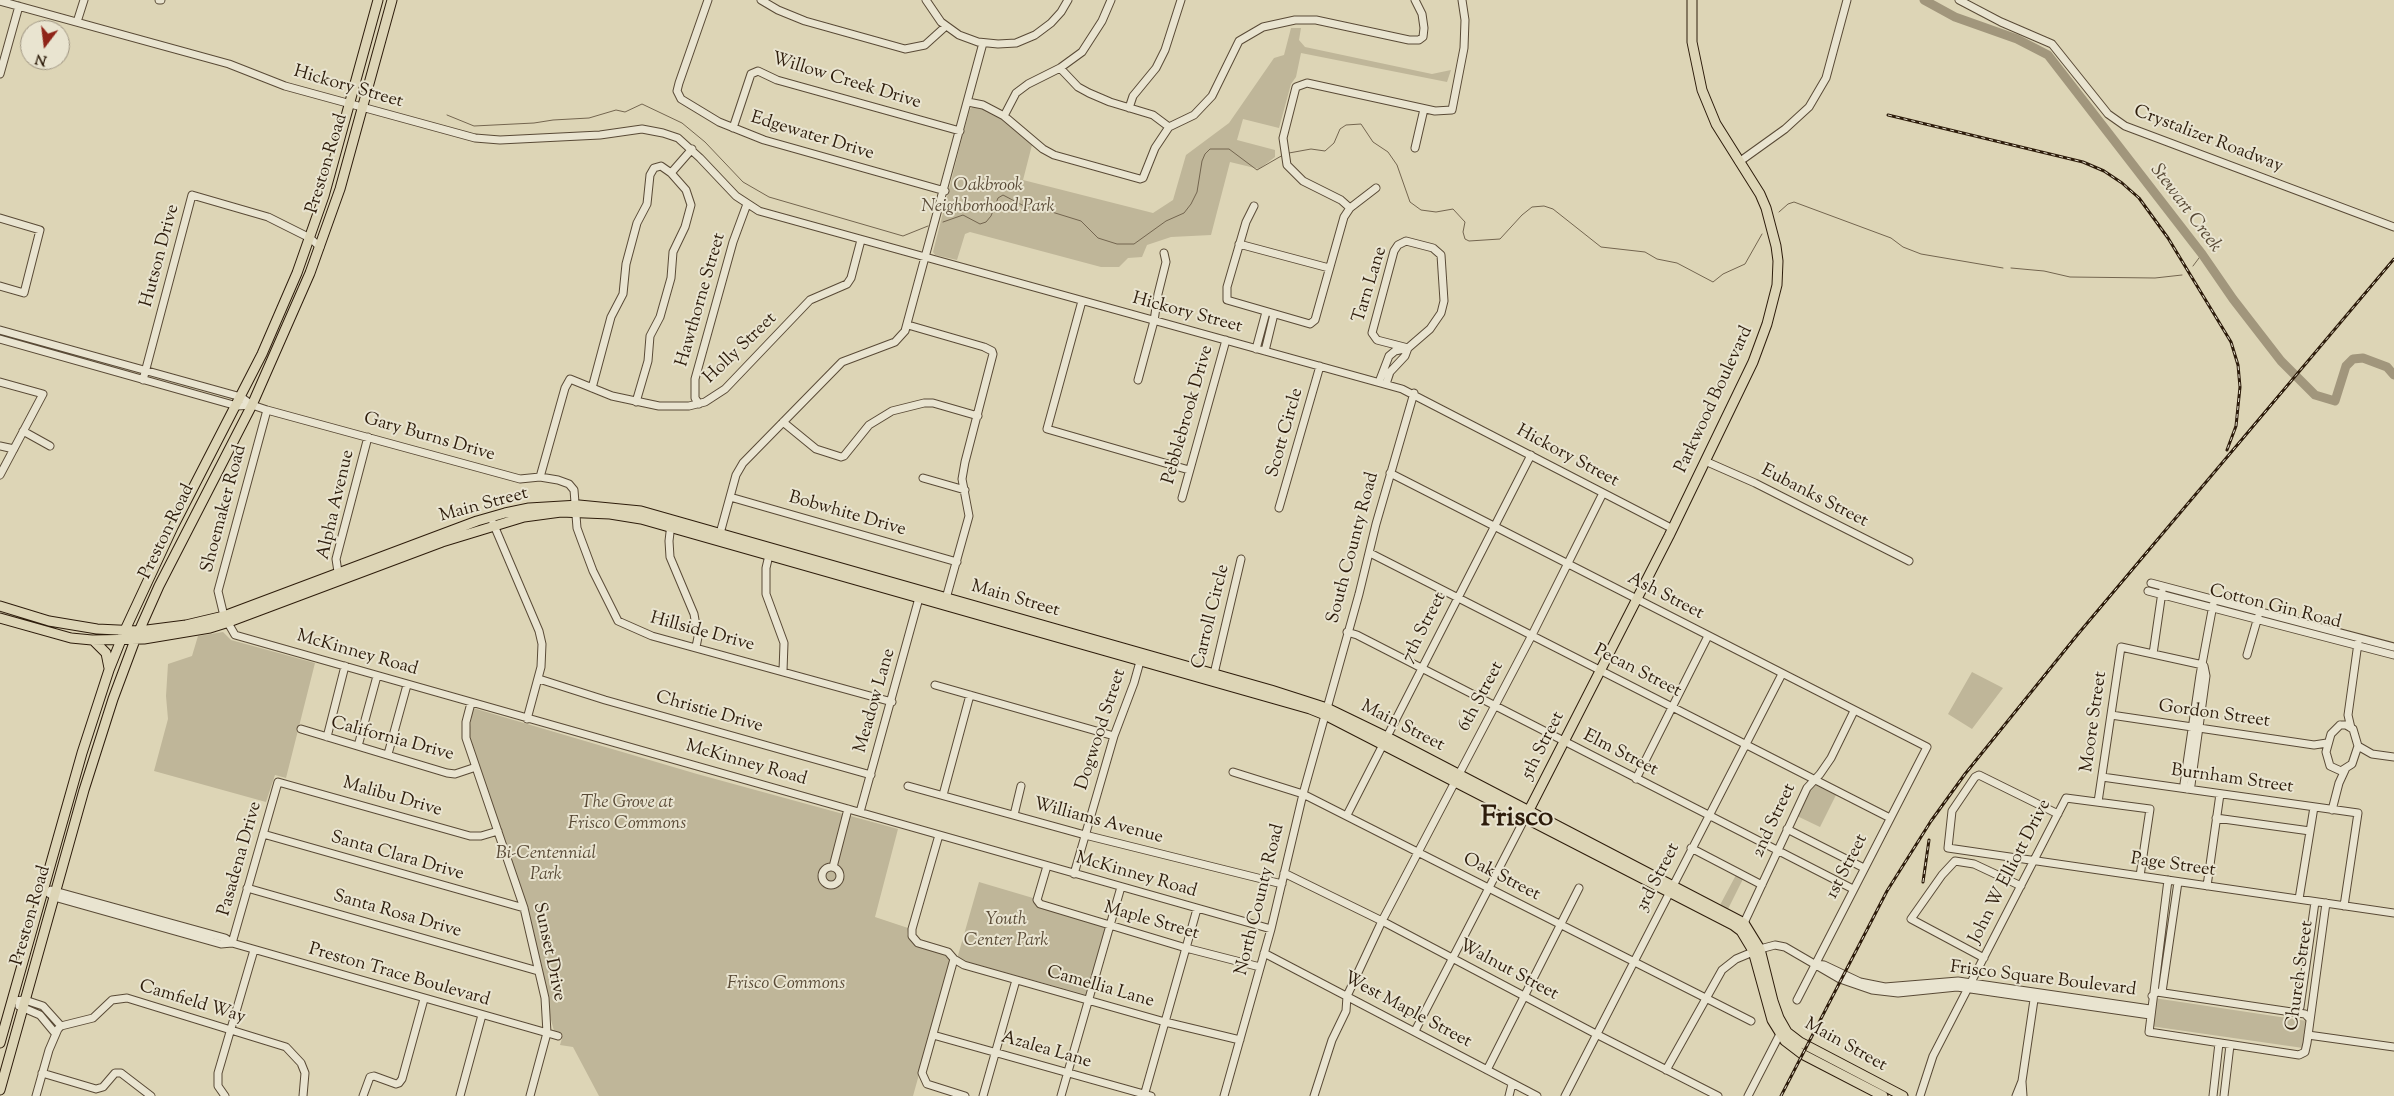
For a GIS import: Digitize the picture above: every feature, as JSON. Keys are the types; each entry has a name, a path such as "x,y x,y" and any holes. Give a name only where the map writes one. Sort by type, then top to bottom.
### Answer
{"main road":[{"name":"Preston Road","path":"0,1043 72,786 110,670 125,630 174,527 239,402 284,305 324,196 378,0"},
{"name":"Preston Road","path":"0,1090 101,734 137,636 150,607 252,405 289,325 320,247 340,189 392,0"},
{"name":"Parkwood Boulevard","path":"1673,529 1758,352 1778,279 1777,254 1770,222 1760,194 1716,124 1700,83 1692,42 1692,0"},
{"name":"Main Street","path":"0,606 69,625 125,630 137,636 210,628 225,619 492,520 577,509 633,509 672,523 945,602 1213,677 1258,686 1274,695"},
{"path":"174,527 186,534"},
{"name":"5th Street","path":"1527,814 1673,529"},
{"name":"Main Street","path":"845,572 919,598 945,602"},
{"path":"150,607 152,623 161,628"},
{"name":"Main Street","path":"0,618 51,634 92,640 121,641 161,628 225,619"},
{"path":"92,640 106,653 110,670"},
{"name":"Main Street","path":"1213,677 1230,687 1274,695 1326,712 1385,740 1670,888 1744,923 1756,950 1772,1020 1802,1054 1884,1096"},
{"path":"1230,687 1234,684 1251,687 1258,686"},
{"path":"72,786 84,790"},
{"name":"Main Street","path":"1670,888 1733,925 1741,931 1756,950"},
{"name":"Main Street","path":"1782,1030 1800,1042 1903,1096"}],"street":[{"path":"77,22 84,0"},
{"name":"Edgewater Drive","path":"708,0 680,83 679,96 703,113 733,128 764,140 804,153 945,191"},
{"path":"761,0 805,22 905,49 925,45 946,26"},
{"path":"926,0 931,9 946,26 959,35 983,43 1016,43 1035,35 1051,23 1061,12 1068,0"},
{"path":"1004,116 1016,93 1028,84 1060,68 1082,52 1088,45 1111,0"},
{"path":"1128,108 1133,96 1156,68 1165,50 1181,0"},
{"path":"968,102 983,105 1004,116 1043,149 1054,155 1135,178 1143,178 1155,148 1170,127 1194,115 1212,96 1239,41 1263,27 1295,20 1316,20 1409,40 1419,40 1423,37 1424,28 1422,14 1415,0"},
{"path":"1350,208 1341,200 1303,181 1290,170 1282,147 1282,138 1296,87 1302,83 1440,112 1452,110 1464,48 1465,20 1462,0"},
{"path":"1739,162 1785,129 1809,106 1826,78 1847,0"},
{"name":"Crystalizer Roadway","path":"1959,0 2001,22 2052,44 2108,114 2125,126 2394,227"},
{"name":"Hickory Street","path":"0,1 229,64 285,86 350,105 475,138 500,140 653,130 678,138 736,196 747,204 773,216 1414,393 1673,529"},
{"path":"0,74 19,6"},
{"path":"719,537 730,497 743,463 842,362 894,342 908,325 983,43"},
{"path":"1060,68 1078,87 1110,102 1153,115 1170,127"},
{"name":"Willow Creek Drive","path":"733,128 751,74 758,71 802,87 960,131"},
{"path":"1415,148 1424,109"},
{"path":"672,173 692,150"},
{"path":"592,388 611,317 623,294 626,264 637,223 647,204 651,170 661,166 672,173 689,194 690,210 673,252 671,278 660,317 650,336 646,367 636,402"},
{"path":"1254,206 1246,222 1239,244 1227,287 1227,300 1310,324 1315,320 1341,224 1350,208 1376,188"},
{"name":"Hutson Drive","path":"143,380 192,195 268,217 310,238 320,247"},
{"name":"Hawthorne Street","path":"699,404 695,398 695,379 735,235 747,204"},
{"path":"0,218 40,230 24,293 0,286"},
{"name":"Holly Street","path":"540,477 568,381 572,379 592,388 636,402 660,406 699,404 710,400 725,389 810,300 847,284 851,278 861,240"},
{"name":"Tarn Lane","path":"1406,241 1439,252 1442,260 1445,290 1444,306 1438,320 1408,348 1377,340 1372,335 1394,251 1400,243 1406,241"},
{"path":"1239,244 1329,268"},
{"path":"1138,380 1154,321 1166,262 1164,253"},
{"path":"1082,301 1047,429 1189,470"},
{"path":"1256,349 1266,312"},
{"path":"1265,351 1274,314"},
{"path":"908,325 984,347 992,351 993,358 964,462 962,479 969,516 945,602"},
{"path":"0,330 145,371 239,402"},
{"path":"0,339 143,380 252,405"},
{"name":"Pebblebrook Drive","path":"1182,498 1226,340"},
{"path":"1382,383 1389,356 1395,351 1408,348"},
{"path":"1382,383 1405,356 1408,348"},
{"path":"77,362 79,352"},
{"path":"1389,356 1397,365"},
{"name":"Scott Circle","path":"1279,508 1320,366"},
{"path":"0,382 43,394 0,475"},
{"name":"South County Road","path":"1326,712 1390,473 1414,393"},
{"path":"783,422 816,449 841,457 844,456 869,425 892,411 924,403 932,403 978,416"},
{"name":"Gary Burns Drive","path":"252,405 520,479 540,477 558,480 569,484 574,490 577,509"},
{"name":"Shoemaker Road","path":"225,619 218,591 267,410"},
{"path":"23,431 50,446"},
{"name":"Alpha Avenue","path":"339,576 336,559 368,437"},
{"path":"0,446 14,449"},
{"name":"7th Street","path":"1347,815 1531,455"},
{"name":"Eubanks Street","path":"1705,461 1755,483 1909,561"},
{"name":"Ash Street","path":"1390,473 1854,711 1927,746"},
{"path":"923,478 965,490"},
{"name":"6th Street","path":"1314,1096 1332,1040 1346,1011 1347,996 1382,921 1532,635 1603,492"},
{"name":"Bobwhite Drive","path":"730,497 957,562"},
{"name":"Hillside Drive","path":"577,509 581,540 593,571 618,621 652,636 892,702"},
{"path":"492,520 539,631 543,655 539,679 527,718"},
{"path":"672,523 668,541 670,557 694,614 698,637 696,647"},
{"path":"770,551 766,575 766,594 784,643 783,671"},
{"name":"Pecan Street","path":"1370,553 1890,818"},
{"name":"Carroll Circle","path":"1213,677 1241,559"},
{"name":"Cotton Gin Road","path":"2150,587 2318,631 2394,647"},
{"path":"2162,590 2153,654 2204,665"},
{"name":"Meadow Lane","path":"860,812 892,702 919,598"},
{"path":"2187,789 2184,784 2195,728 2214,604"},
{"path":"2247,654 2258,615"},
{"name":"McKinney Road","path":"225,619 235,635 1270,929"},
{"name":"Elm Street","path":"1347,632 1357,635 1853,890"},
{"path":"1636,779 1708,636"},
{"path":"2332,810 2338,783 2345,770 2354,760 2358,746 2348,715 2359,641"},
{"name":"Cotton Gin Road","path":"2359,641 2394,655"},
{"name":"Moore Street","path":"2098,802 2121,648 2153,654"},
{"name":"Dogwood Street","path":"1074,874 1114,736 1141,657"},
{"path":"327,737 344,666"},
{"name":"3rd Street","path":"1565,1096 1670,888 1782,674"},
{"path":"358,746 376,676"},
{"name":"Christie Drive","path":"539,679 605,700 871,775"},
{"path":"388,754 408,685"},
{"path":"935,685 1114,736"},
{"path":"943,795 970,695"},
{"name":"Sunset Drive","path":"471,703 465,734 524,908 545,998 548,1033 530,1096"},
{"name":"2nd Street","path":"1744,923 1806,788 1816,779 1831,758 1854,711"},
{"name":"North County Road","path":"1224,1096 1264,953 1326,712"},
{"name":"Gordon Street","path":"2111,715 2314,745 2327,743"},
{"path":"2338,783 2334,770 2328,764 2327,743 2332,732 2342,725 2348,715"},
{"path":"2342,725 2351,728"},
{"name":"California Drive","path":"301,729 455,774 476,768"},
{"name":"Gordon Street","path":"2314,745 2326,752"},
{"name":"1st Street","path":"1797,1000 1927,746"},
{"path":"2358,746 2372,754 2394,757"},
{"path":"2354,760 2372,754"},
{"path":"2334,770 2345,770"},
{"name":"Oak Street","path":"1233,772 1304,794 1751,1021"},
{"name":"Page Street","path":"2058,814 1979,775 1975,777 1952,811 1948,848 2394,913"},
{"name":"Burnham Street","path":"2102,777 2358,813 2344,906"},
{"name":"Malibu Drive","path":"278,782 470,836 481,836 498,831"},
{"name":"Pasadena Drive","path":"232,943 278,782"},
{"name":"Williams Avenue","path":"908,786 1085,835 1282,884"},
{"path":"1014,815 1022,786"},
{"path":"2207,886 2220,794"},
{"name":"John W Elliott Drive","path":"1920,1096 1933,1056 2066,798 2098,802"},
{"path":"2098,802 2150,809 2140,876"},
{"name":"Church Street","path":"2299,899 2314,807"},
{"path":"832,868 848,808"},
{"name":"5th Street","path":"1415,1031 1527,814"},
{"path":"2216,818 2310,830"},
{"path":"1787,829 1864,868"},
{"name":"Santa Clara Drive","path":"263,834 524,908"},
{"name":"Camellia Lane","path":"940,835 912,929 912,936 918,943 948,952 954,959 964,965 1165,1022 1240,1040"},
{"path":"1691,848 1762,885"},
{"path":"1984,958 1911,919 1942,875 1955,861 1974,864 2021,886"},
{"name":"Maple Street","path":"1047,866 1037,900 1046,906 1186,948 1260,967"},
{"name":"Walnut Street","path":"1284,874 1382,921 1718,1096"},
{"path":"2168,880 2149,1032 2230,1045 2224,1096"},
{"path":"2162,992 2178,882"},
{"path":"1061,1096 1121,887"},
{"name":"Santa Rosa Drive","path":"247,888 538,971"},
{"path":"1487,1070 1579,888"},
{"name":"Preston Trace Boulevard","path":"44,890 130,914 221,944 232,943 558,1036"},
{"name":"Church Street","path":"2294,1012 2300,1007 2315,902"},
{"name":"Church Street","path":"2230,1045 2299,1055 2304,1052 2326,903"},
{"path":"1146,1095 1197,909"},
{"path":"2161,934 2170,936"},
{"name":"Frisco Square Boulevard","path":"1756,950 1782,946 1816,964 1824,965 1860,982 1885,987 1958,982 1970,986 2150,1012"},
{"path":"225,1096 218,1086 217,1079 254,950"},
{"path":"1666,1070 1722,970 1730,961 1756,950"},
{"name":"West Maple Street","path":"1264,953 1537,1096"},
{"path":"954,959 923,1067 924,1080 928,1084 965,1096"},
{"path":"983,1096 1016,980"},
{"name":"Frisco Square Boulevard","path":"2152,996 2157,992 2162,992 2305,1014 2310,1019"},
{"path":"2023,1096 2022,1081 2035,995"},
{"name":"Camfield Way","path":"61,1026 94,1018 112,1000 127,998 286,1047 301,1063 305,1073 303,1096"},
{"path":"363,1096 370,1077 374,1076 396,1084 402,1079 424,998"},
{"path":"12,1001 47,1009 61,1026 55,1033 36,1096"},
{"path":"24,1004 40,1015 55,1033"},
{"path":"460,1096 482,1015"},
{"path":"1748,1096 1782,1030"},
{"name":"Azalea Lane","path":"933,1035 1146,1095"},
{"path":"2308,1035 2394,1047"},
{"path":"2213,1096 2219,1043"},
{"path":"42,1073 96,1089 103,1087 115,1073 121,1072 151,1096"},
{"path":"2215,1079 2226,1080"},
{"path":"2016,1096 2022,1081"},
{"path":"1509,1096 1512,1084"}],"green space":[{"name":"Oakbrook Neighborhood Park","path":"1291,28 1301,28 1299,40 1305,47 1432,74 1451,70 1447,82 1301,53 1296,77 1291,84 1279,128 1243,119 1237,140 1275,150 1275,157 1259,169 1230,162 1211,235 1171,237 1147,245 1142,257 1128,258 1119,267 1101,267 970,232 965,234 957,260 935,255 933,252 963,134 970,109 973,107 982,108 1004,120 1017,129 1032,145 1023,180 1153,213 1173,200 1186,155 1229,123 1274,58 1284,55"},
{"path":"223,632 231,640 315,663 286,778 275,775 266,802 154,771 168,719 166,696 168,664 192,656 198,636"},
{"path":"1972,672 2003,688 1972,729 1948,714"},
{"name":"Frisco Commons","path":"473,708 697,774 898,829 875,917 908,928 907,935 915,945 945,954 951,960 913,1096 599,1096 573,1047 560,1045 563,1035 554,1031 499,825 469,734"},
{"path":"1814,782 1837,793 1820,827 1797,816"},
{"path":"1736,875 1743,879 1728,909 1720,905"},
{"name":"Youth Center Park","path":"979,882 1033,898 1035,902 1106,926 1087,995 957,959"},
{"path":"2154,998 2307,1021 2303,1048 2150,1026"}],"waterway":[{"name":"Stewart Creek","path":"1924,0 1955,17 2017,39 2048,55 2202,254 2233,299 2281,361 2315,395 2335,401 2346,366 2353,359 2363,358 2387,367 2394,375"},
{"path":"447,115 474,126 534,123 589,118 616,110 625,112 642,104 682,123 705,142 743,182 769,197 903,236 928,226"},
{"path":"1289,153 1311,149 1325,151 1334,143 1340,129 1346,125 1361,124 1373,142 1388,152 1397,165 1410,202 1421,210 1436,212 1453,209 1465,222 1463,232 1465,239 1469,241 1500,239 1532,207 1544,206 1553,209 1601,247 1645,252 1657,259 1677,263 1713,282 1723,274 1745,264 1762,234"},
{"path":"943,222 963,215 980,224 986,222 991,216 998,198 1003,195 1024,206 1039,208 1081,221 1098,238 1117,244 1134,244 1166,221 1184,213 1197,192 1202,161 1210,149 1229,149 1257,170 1283,155"},
{"path":"1779,212 1788,204 1794,202 1891,238 1903,247 1921,254 2003,268"},
{"path":"2193,266 2202,254"},
{"path":"2011,268 2044,271 2070,277 2155,278 2182,275"}],"railway":[{"path":"1888,115 2083,162 2104,171 2139,198 2168,238 2231,342 2238,365 2240,387 2236,426 2227,450"},
{"path":"1781,1096 1887,891 1931,821 1965,774 2078,634 2394,259"},
{"path":"1923,882 1929,840"}],"district":[{"name":"Frisco","path":"1517,820"}],"park label":[{"name":"The Grove at Frisco Commons","path":"627,814"},
{"name":"Bi-Centennial Park","path":"546,865"}]}
